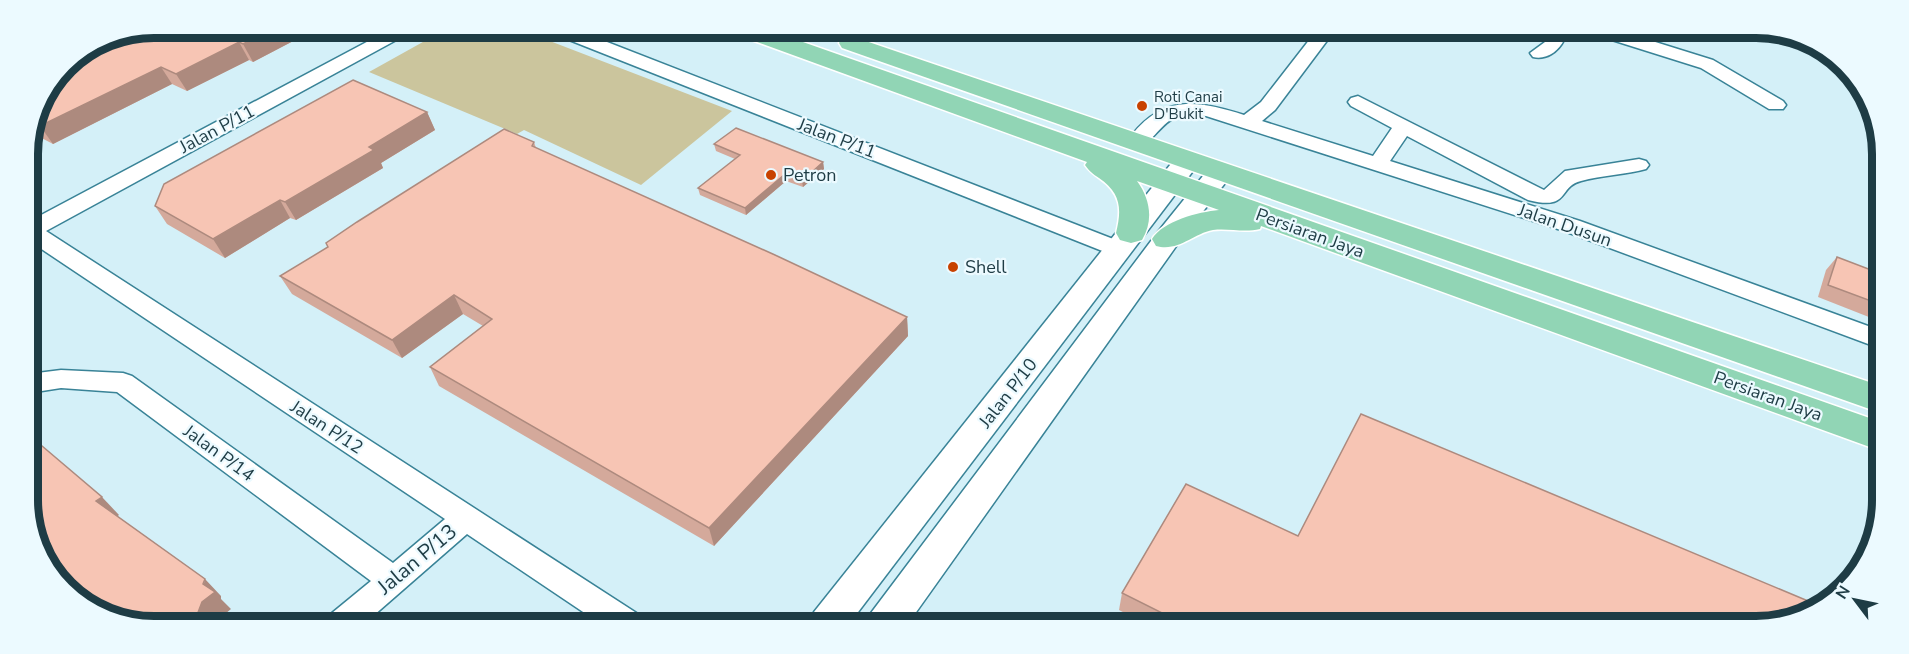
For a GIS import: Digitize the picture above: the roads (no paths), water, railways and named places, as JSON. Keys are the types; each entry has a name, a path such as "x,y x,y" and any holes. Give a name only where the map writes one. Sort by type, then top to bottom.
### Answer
{"main road":[{"name":"Persiaran Jaya","path":"769,38 1170,183 1211,183 1872,397"},
{"name":"Persiaran Jaya","path":"836,38 1187,160 1211,183 1301,230 1872,434"},
{"path":"1065,145 1116,175 1129,188 1137,205 1136,217 1125,241"},
{"path":"1167,239 1211,219 1225,218 1301,230"}],"street":[{"name":"Jalan P/11","path":"38,225 386,38"},
{"name":"Jalan P/11","path":"582,38 1125,241"},
{"path":"1248,122 1268,106 1320,38"},
{"path":"1539,53 1552,46 1555,40 1552,38"},
{"path":"1624,38 1707,64 1776,105"},
{"path":"1358,102 1535,195 1547,198 1555,195 1565,179 1572,176 1638,165"},
{"name":"Jalan Dusun","path":"1136,143 1158,117 1170,111 1189,108 1208,110 1572,226 1872,336"},
{"path":"1378,164 1403,126"},
{"name":"Jalan P/10","path":"833,616 1187,160"},
{"name":"Jalan P/10","path":"891,616 1167,239 1211,183"},
{"name":"Jalan P/12","path":"38,236 615,616"},
{"name":"Jalan P/14","path":"37,383 61,379 123,383 393,579"},
{"name":"Jalan P/13","path":"351,616 465,518"}],"place":[{"name":"Roti Canai D'Bukit","path":"1142,106"},
{"name":"Petron","path":"771,175"},
{"name":"Shell","path":"953,267"}]}
